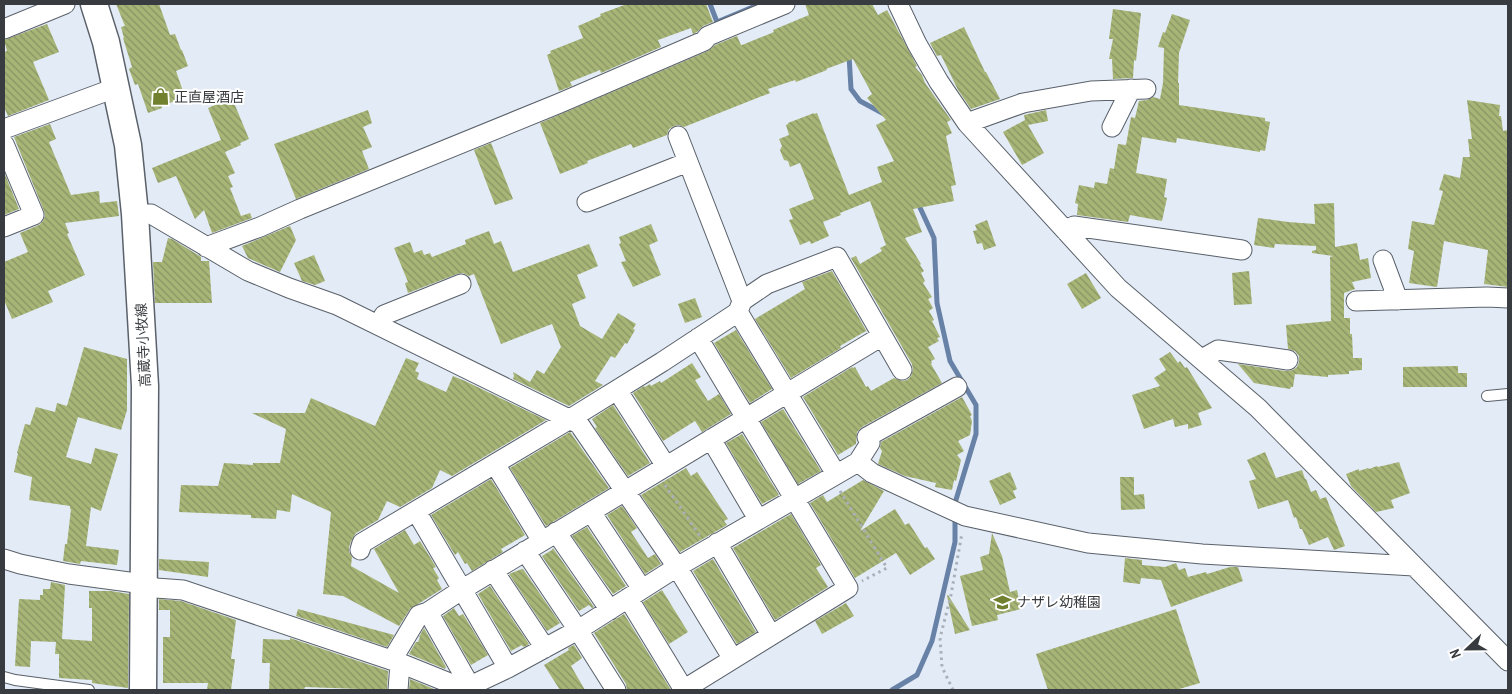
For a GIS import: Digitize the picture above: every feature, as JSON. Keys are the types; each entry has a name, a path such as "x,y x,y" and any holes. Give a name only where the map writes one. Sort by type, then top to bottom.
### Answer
{"main road":[{"name":"高蔵寺小牧線","path":"94,4 106,42 128,145 136,214 145,386 143,690"}],"street":[{"path":"4,29 24,12 65,4"},
{"path":"206,247 260,227 560,104 704,41 708,36 785,4"},
{"path":"898,4 917,44 967,124 1118,288 1258,408 1508,660"},
{"path":"4,129 115,88"},
{"path":"967,124 1024,103 1091,91 1139,89 1112,128"},
{"path":"678,136 740,307 786,393 834,476"},
{"path":"4,144 34,215 4,227"},
{"path":"587,202 688,162"},
{"path":"136,214 150,214 248,271 337,305 579,424 677,567 733,659"},
{"path":"1065,230 1074,226 1242,250"},
{"path":"360,550 362,543 570,419 698,338 767,284 837,257 902,370"},
{"path":"1383,260 1398,300"},
{"path":"380,325 384,315 461,284"},
{"path":"1356,301 1508,298"},
{"path":"398,690 396,661 419,615 428,612 525,551 882,336"},
{"path":"590,512 635,594 684,690 848,588 698,338"},
{"path":"1202,360 1218,350 1288,360"},
{"path":"4,558 20,564 69,574 144,584 156,588 184,590 396,661 465,688 508,668 578,630 677,567 858,462 870,443 868,437 956,387"},
{"path":"617,390 661,469"},
{"path":"711,439 758,519"},
{"path":"858,462 872,473 964,516 1088,543 1202,554 1414,566"},
{"path":"494,464 549,537 610,610"},
{"path":"416,511 508,668"},
{"path":"713,546 772,635"},
{"path":"525,551 616,690"},
{"path":"494,570 544,648"},
{"path":"428,612 465,688"}],"lane":[{"path":"1487,396 1508,394"},
{"path":"4,677 89,690"}],"path":[{"path":"661,469 713,546"},
{"path":"834,476 887,568 848,588"},
{"path":"952,690 942,667 940,638 951,595 964,516"}],"building":[{"path":"116,4 159,4 170,35 175,34 188,66 176,71 185,97 148,113 138,84 135,85 129,69 132,67 121,27 125,26"},
{"path":"627,4 706,4 713,22 703,26 693,34 691,28 658,40 661,47 601,73 600,70 570,82 572,86 559,91 547,55 551,53 550,51 583,38 578,26 601,16 600,14"},
{"path":"805,4 872,4 878,15 887,10 917,66 915,67 951,120 947,122 952,133 946,136 956,185 951,186 954,201 913,209 922,232 905,238 921,264 924,271 921,273 925,281 923,283 932,297 928,299 933,308 929,311 940,337 937,338 939,341 928,347 935,359 931,361 931,364 942,383 862,427 857,432 856,444 838,455 803,397 852,367 855,367 866,387 868,386 871,391 894,378 902,381 907,380 913,370 912,364 851,258 856,256 860,264 882,251 880,248 886,245 870,201 823,222 829,236 811,244 810,241 800,245 789,220 793,219 789,209 814,199 800,163 790,167 788,161 784,160 780,150 782,146 779,139 789,135 786,125 788,123 817,113 849,195 882,182 877,167 894,161 876,125 886,120 867,98 872,94 853,59 796,82 795,80 768,89 770,93 684,127 674,126 669,129 667,135 633,148 631,144 560,174 540,123 708,51 715,45 737,36 742,45 774,32 773,30 809,15"},
{"path":"1113,9 1141,13 1133,78 1113,79 1112,59 1109,59 1113,39 1109,39"},
{"path":"1172,14 1190,20 1179,53 1179,105 1265,118 1265,121 1270,122 1265,151 1260,150 1260,152 1177,138 1176,143 1142,137 1136,173 1167,179 1164,197 1167,198 1162,221 1130,215 1128,222 1077,215 1078,204 1075,203 1079,185 1094,188 1095,182 1107,184 1110,168 1114,169 1118,144 1126,145 1131,117 1135,118 1139,101 1153,97 1160,99 1163,83 1164,48 1158,47"},
{"path":"47,24 59,52 33,62 49,100 8,116 4,107 4,52 7,51 4,40"},
{"path":"964,27 1000,99 971,109 958,90 941,55 937,56 930,43"},
{"path":"232,98 249,139 225,152 235,173 228,176 233,187 230,188 241,216 250,213 252,218 212,233 204,210 195,219 176,176 158,183 152,168 221,140 208,108"},
{"path":"1467,100 1500,105 1499,116 1501,116 1503,131 1508,130 1508,287 1484,284 1488,250 1444,241 1437,287 1409,283 1414,251 1408,249 1412,221 1434,225 1443,191 1439,190 1444,174 1460,178 1463,157 1470,157 1468,139 1472,139"},
{"path":"368,110 372,123 363,127 372,147 362,151 369,169 296,199 274,144"},
{"path":"1046,110 1048,121 1028,125 1044,153 1022,165 1003,132 1025,120 1024,115"},
{"path":"50,124 56,139 49,142 71,195 99,191 100,203 117,201 119,216 65,223 69,233 67,234 85,275 48,291 53,302 12,319 4,300 4,262 28,252 20,233 39,225 45,216 14,137"},
{"path":"491,143 513,199 495,205 474,150"},
{"path":"4,172 19,209 4,215"},
{"path":"1334,203 1335,247 1357,243 1360,260 1368,258 1371,278 1352,282 1355,289 1344,293 1344,318 1350,318 1353,358 1362,358 1362,370 1349,371 1349,374 1328,375 1328,377 1295,374 1293,387 1290,389 1254,383 1238,364 1286,371 1297,367 1299,356 1295,351 1288,349 1286,325 1331,321 1330,257 1333,256 1312,253 1312,251 1316,250 1316,246 1275,244 1274,248 1254,245 1258,218 1315,224 1314,204"},
{"path":"987,220 996,246 984,250 982,243 977,244 973,231 977,230 975,225"},
{"path":"651,224 658,241 649,245 661,275 633,287 621,262 626,261 619,244 621,243 619,237"},
{"path":"290,226 296,240 280,272 248,258 242,246"},
{"path":"489,231 494,244 501,241 513,272 589,244 598,266 577,275 586,298 572,304 580,326 602,339 618,313 636,324 633,329 635,330 627,344 625,343 615,358 611,356 595,381 603,385 569,406 513,379 513,372 530,382 537,370 544,374 561,347 552,324 501,344 474,274 469,276 463,273 457,274 408,293 405,283 408,282 394,248 410,242 414,253 422,250 424,255 430,253 432,257 466,244 465,240"},
{"path":"168,238 201,257 201,261 209,261 212,303 155,303 153,262 162,262"},
{"path":"314,255 325,281 315,285 302,281 294,263"},
{"path":"832,271 867,332 840,346 841,348 791,378 755,319 805,289 802,282"},
{"path":"1249,271 1252,304 1234,305 1232,273"},
{"path":"1086,273 1101,298 1082,309 1067,284"},
{"path":"695,298 702,317 685,323 678,304"},
{"path":"736,330 772,389 750,403 714,343"},
{"path":"84,347 127,359 127,410 121,430 78,417 66,457 91,464 95,448 118,454 101,511 91,507 86,546 119,550 117,565 81,561 80,564 63,561 65,544 67,544 70,506 29,500 32,477 14,472 25,424 30,425 36,407 55,412 57,403 67,406"},
{"path":"1170,352 1178,363 1180,361 1185,368 1187,367 1212,408 1198,413 1202,425 1188,429 1188,424 1175,427 1173,419 1144,429 1132,395 1160,386 1154,378 1166,370 1159,359"},
{"path":"406,358 419,363 415,371 419,373 417,379 446,392 453,376 546,420 452,476 440,470 432,488 400,507 387,501 378,520 356,533 349,547 352,557 351,566 399,593 374,549 405,530 414,545 420,541 436,567 433,568 439,578 437,580 442,589 410,609 399,626 343,596 323,594 331,512 292,494 290,512 277,510 276,519 251,518 251,515 179,512 181,485 218,486 224,463 253,465 253,463 280,463 286,429 252,413 305,413 311,398 375,426"},
{"path":"692,363 701,377 695,380 708,401 719,394 731,414 702,432 695,421 663,441 633,393 644,386 650,384 651,386 660,381 661,383"},
{"path":"1458,366 1458,373 1467,373 1467,387 1403,387 1403,367"},
{"path":"962,397 972,415 970,416 972,421 970,435 958,441 964,451 957,455 961,460 952,490 935,487 936,483 905,476 878,464 882,451 880,448 881,442"},
{"path":"613,405 650,463 628,476 595,428 597,427 592,419"},
{"path":"783,409 821,471 798,484 761,422"},
{"path":"570,432 609,488 546,526 510,468"},
{"path":"742,434 779,495 762,504 726,443"},
{"path":"1265,452 1276,478 1302,470 1311,492 1316,490 1320,499 1326,497 1345,546 1334,550 1328,537 1309,545 1296,517 1294,518 1288,500 1258,509 1249,481 1256,479 1247,460"},
{"path":"1399,462 1410,493 1391,500 1394,508 1376,512 1351,486 1346,474 1359,469 1359,471"},
{"path":"686,468 691,476 697,472 728,519 724,521 727,525 680,552 641,495"},
{"path":"1010,472 1017,489 1013,491 1016,498 1000,505 989,481"},
{"path":"1120,477 1134,477 1134,495 1144,494 1145,509 1121,510"},
{"path":"491,479 525,535 501,549 503,552 472,571 458,552 455,555 431,515"},
{"path":"863,480 884,491 860,531 895,509 905,525 909,523 925,548 927,547 935,559 910,575 896,553 855,578 810,503 823,495 827,502"},
{"path":"622,506 637,528 631,532 648,558 655,554 661,564 645,574 607,515"},
{"path":"791,514 821,565 816,568 828,587 775,620 733,548"},
{"path":"587,527 626,586 613,594 572,536"},
{"path":"992,533 1002,556 1010,592 1017,590 1021,609 997,615 998,620 972,626 960,576 983,570 980,557 989,554"},
{"path":"553,548 594,607 592,608 589,605 579,611 542,556"},
{"path":"1125,558 1142,560 1142,565 1165,567 1176,563 1179,570 1185,568 1188,577 1230,567 1238,567 1243,581 1171,607 1161,580 1141,578 1140,584 1123,582"},
{"path":"159,559 209,562 208,577 159,570"},
{"path":"713,559 756,632 737,644 693,571"},
{"path":"523,569 560,623 547,631 509,574"},
{"path":"51,582 65,585 62,639 92,641 92,608 89,608 89,591 111,591 129,594 128,688 92,683 92,680 59,678 59,654 55,654 56,642 31,641 30,667 15,666 19,599 40,600 40,595 43,595 43,589 50,589"},
{"path":"490,586 529,644 526,646 523,647 522,645 511,651 478,594"},
{"path":"662,590 688,632 669,644 643,602"},
{"path":"948,595 970,630 955,634"},
{"path":"159,599 181,601 236,620 231,659 235,659 231,690 207,690 208,683 163,683 163,637 170,637 170,610 159,610"},
{"path":"846,603 854,616 822,634 815,621"},
{"path":"454,608 459,616 463,614 488,655 471,665 443,616"},
{"path":"298,609 394,635 387,647 296,616"},
{"path":"1176,609 1200,683 1176,690 1048,690 1036,654"},
{"path":"624,614 671,690 627,690 626,684 594,633"},
{"path":"424,628 446,667 445,669 409,654 416,642 418,642"},
{"path":"290,638 388,671 387,690 305,687 304,690 269,690 270,663 262,663 263,639 290,640"},
{"path":"574,645 582,658 571,666 585,690 560,690 544,665"},
{"path":"410,679 434,689 434,690 409,690"}],"waterway":[{"path":"710,4 717,22 760,4"},
{"path":"849,55 851,89 860,101 884,114"},
{"path":"917,201 934,238 937,303 950,361 976,405 976,434 955,503"},
{"path":"892,690 917,675 932,641 955,542 955,518"}],"place":[{"name":"正直屋酒店","path":"160,97"},
{"name":"ナザレ幼稚園","path":"1003,602"}]}
